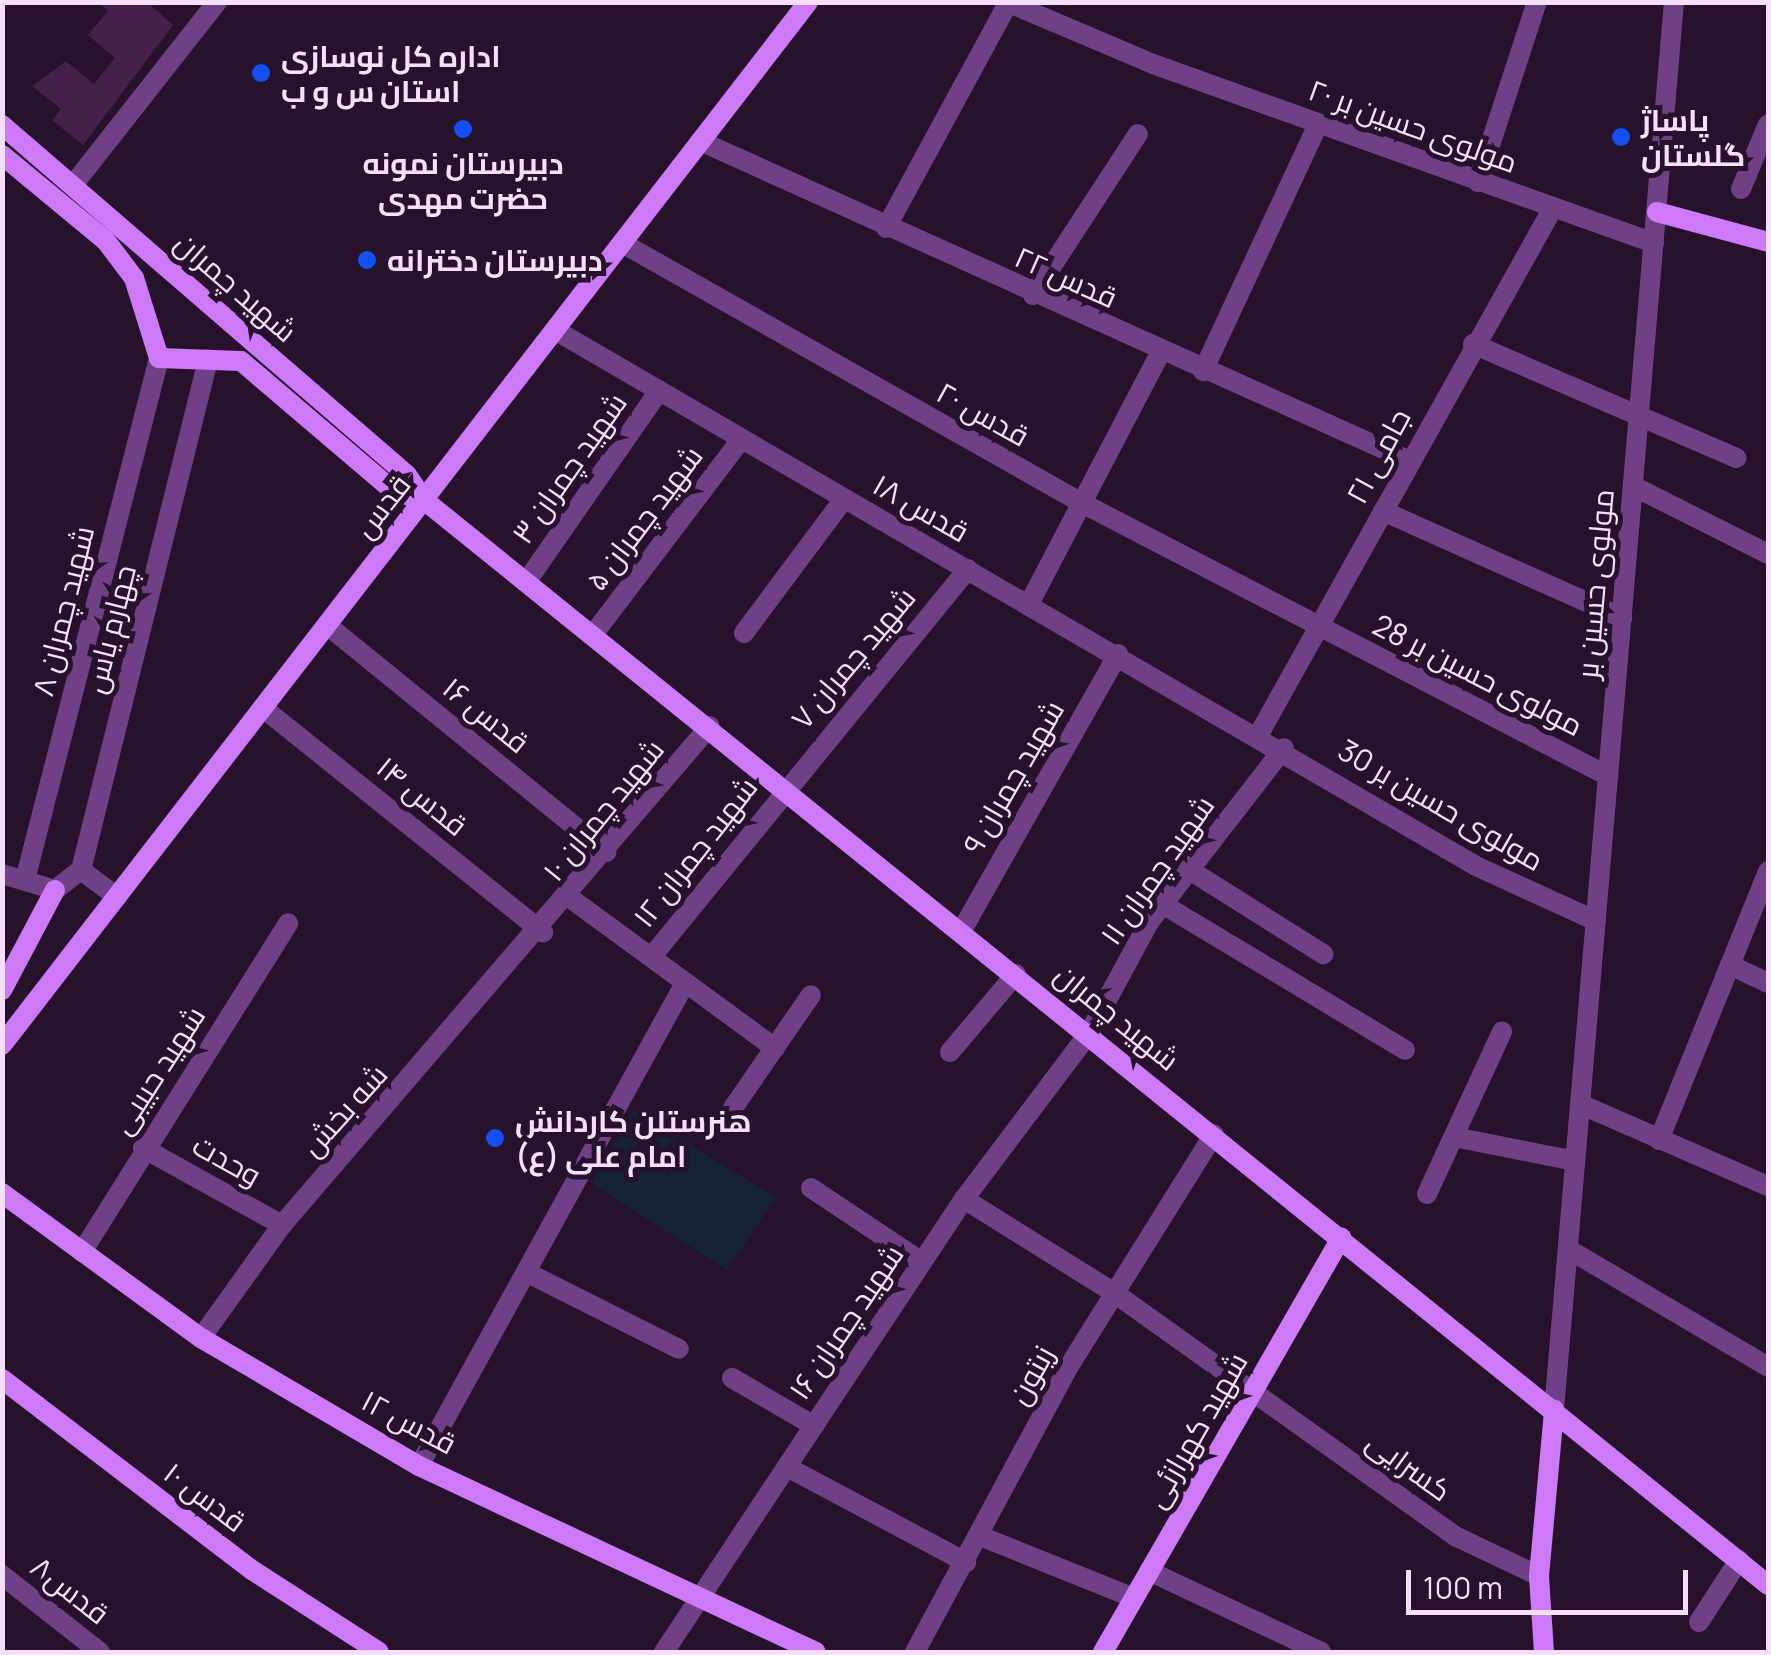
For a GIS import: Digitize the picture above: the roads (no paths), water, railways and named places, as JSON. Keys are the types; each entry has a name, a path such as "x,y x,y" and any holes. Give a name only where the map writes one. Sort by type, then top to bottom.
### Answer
{"street":[{"path":"73,185 216,2"},
{"name":"قدس","path":"2,1045 808,2"},
{"name":"مولوی حسین بر","path":"1554,1410 1674,2"},
{"path":"886,228 1007,3"},
{"name":"مولوی حسین بر ۲۰","path":"1007,3 1152,64 1654,243"},
{"path":"1478,182 1536,5"},
{"path":"1204,371 1318,124"},
{"path":"1741,189 1768,124"},
{"name":"شهید چمران","path":"2,125 407,475 424,500 529,578 1768,1584"},
{"path":"1033,294 1138,134"},
{"name":"قدس ۲۲","path":"700,142 1410,461"},
{"name":"شهید چمران","path":"3,159 106,241 134,278 158,358 241,361 394,491 424,500"},
{"name":"جامی ۲۱","path":"1259,734 1321,627 1472,344 1553,208"},
{"path":"1656,212 1768,242"},
{"name":"قدس ۲۰","path":"622,243 1082,504 1321,627"},
{"name":"قدس ۱۸","path":"555,330 1259,734"},
{"path":"1472,344 1640,410 1736,458"},
{"path":"1029,604 1161,352"},
{"name":"شهید چمران ۸","path":"25,880 158,358"},
{"name":"چهارم یاس","path":"82,870 208,360"},
{"name":"شهید چمران ۳","path":"529,578 658,391"},
{"name":"شهید چمران ۵","path":"595,632 741,440"},
{"path":"1633,486 1768,554"},
{"path":"744,633 844,499"},
{"path":"1383,511 1622,618"},
{"name":"شهید چمران ۷","path":"784,786 968,569"},
{"name":"قدس ۱۶","path":"327,625 606,852"},
{"name":"مولوی حسین بر 28","path":"1321,627 1608,776"},
{"name":"شهید چمران ۹","path":"962,930 1118,654"},
{"name":"قدس ۱۴","path":"263,708 543,932"},
{"name":"شهید چمران ۱۰","path":"543,932 710,726"},
{"name":"مولوی حسین بر 30","path":"1259,734 1476,866 1596,921"},
{"name":"شهید چمران ۱۱","path":"1088,1032 1188,869 1284,748"},
{"name":"شهید چمران ۱۲","path":"653,955 784,786"},
{"path":"1188,869 1323,954"},
{"path":"3,989 54,890 82,870 116,897"},
{"path":"1660,1140 1768,871"},
{"path":"2,874 54,890"},
{"path":"570,898 653,955 684,986 774,1048"},
{"path":"1164,905 1282,985 1405,1050"},
{"name":"شهید حبیبی","path":"82,1252 143,1148 288,923"},
{"name":"شه بخش","path":"201,1338 282,1225 543,932"},
{"path":"1730,965 1768,984"},
{"path":"950,1052 1016,974"},
{"path":"419,1466 684,986"},
{"path":"733,1108 811,996"},
{"name":"شهید چمران ۱۶","path":"664,1652 964,1199 1088,1032"},
{"path":"1427,1194 1502,1032"},
{"path":"1580,1104 1768,1186"},
{"name":"زیتون","path":"915,1652 1113,1292 1214,1134"},
{"path":"1454,1138 1576,1162"},
{"name":"وحدت","path":"143,1148 282,1225"},
{"path":"811,1188 922,1262"},
{"name":"قدس ۱۲","path":"2,1193 201,1338 419,1466 816,1652"},
{"name":"کسرایی","path":"964,1199 1113,1292 1457,1537 1539,1576"},
{"name":"شهید کهرازئی","path":"1103,1652 1341,1238"},
{"path":"1568,1249 1768,1367"},
{"path":"526,1272 679,1349"},
{"path":"732,1378 814,1426"},
{"name":"قدس ۱۰","path":"2,1379 252,1570 379,1652"},
{"path":"1548,1650 1539,1576 1554,1410"},
{"path":"786,1467 966,1562"},
{"path":"980,1536 1134,1598"},
{"path":"1699,1622 1738,1560"},
{"path":"1149,1571 1295,1647 1322,1652"},
{"name":"قدس۸","path":"2,1576 100,1652"}],"place":[{"name":"اداره کل نوسازی استان س و ب","path":"261,73"},
{"name":"دبیرستان نمونه حضرت مهدی","path":"463,129"},
{"name":"پاساژ گلستان","path":"1621,137"},
{"name":"دبیرستان دخترانه","path":"367,260"},
{"name":"هنرستلن کاردانش امام علی (ع)","path":"495,1138"}]}
